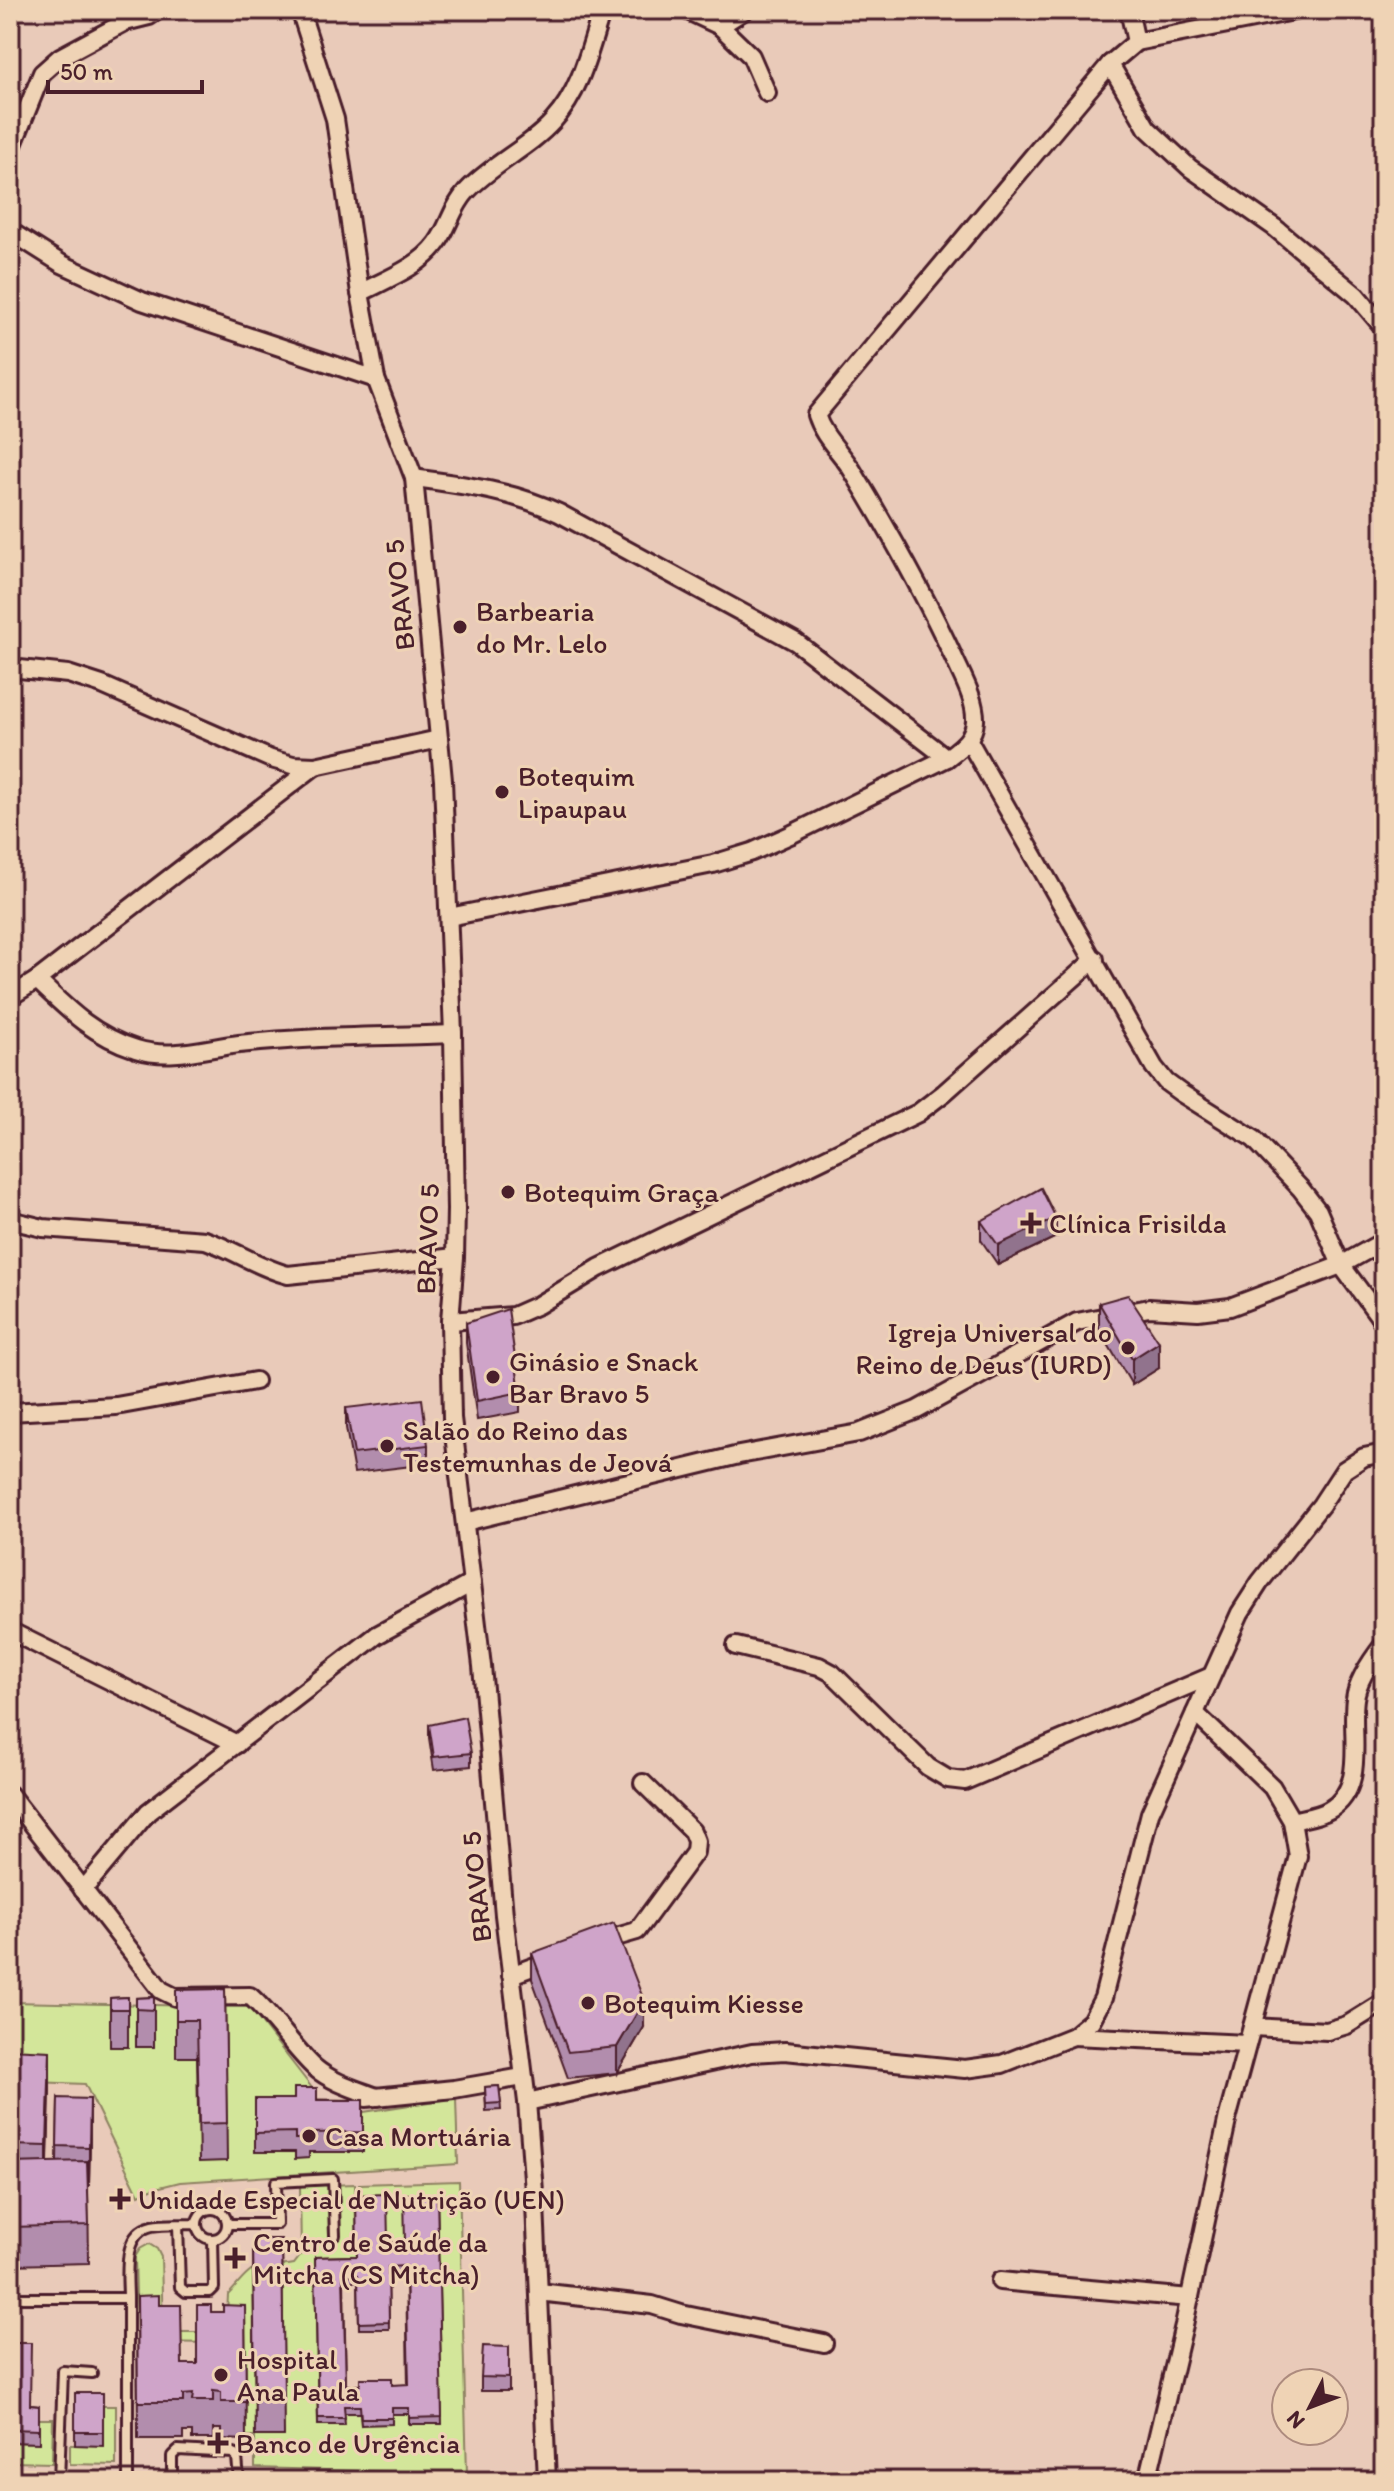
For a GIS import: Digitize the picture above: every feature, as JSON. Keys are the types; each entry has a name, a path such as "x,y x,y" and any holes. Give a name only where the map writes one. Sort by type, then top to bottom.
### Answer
{"street":[{"path":"10,152 42,73 60,57 125,22 149,16 158,10"},
{"name":"BRAVO 5","path":"300,10 335,119 360,293 376,379 414,478 439,739 449,917 455,1257 450,1321 452,1418 527,2102 547,2481"},
{"path":"360,293 422,259 438,242 449,216 468,190 552,123 568,104 581,75 602,10"},
{"path":"686,10 720,26 751,56 767,93"},
{"path":"720,26 745,10"},
{"path":"1129,10 1136,42"},
{"path":"449,917 713,864 739,856 790,835 947,758 969,741 975,721 967,687 941,629 878,512 844,457 821,431 816,415 1110,64 1136,42 1299,10"},
{"path":"1110,64 1147,128 1190,168 1274,227 1356,295 1384,328"},
{"path":"10,231 62,264 142,301 376,379"},
{"path":"414,478 487,488 528,499 559,513 796,642 947,758"},
{"path":"10,668 68,674 102,685 271,759 293,765 315,766 439,739"},
{"path":"969,741 1154,1067 1166,1082 1181,1093 1254,1139 1301,1189 1318,1211 1341,1265 1384,1323"},
{"path":"10,997 37,980 315,766"},
{"path":"450,1321 513,1316 538,1305 599,1268 918,1113 1095,959"},
{"path":"37,980 77,1019 102,1037 139,1051 170,1054 240,1044 453,1034"},
{"path":"10,1220 43,1228 205,1240 288,1275 455,1257"},
{"path":"465,1522 739,1455 859,1433 917,1410 1077,1322 1149,1308 1198,1311 1230,1307 1341,1265 1384,1241"},
{"path":"10,1412 116,1406 255,1381"},
{"path":"527,2102 752,2053 785,2051 965,2069 1002,2064 1073,2036 1091,2021 1103,1998 1150,1813 1240,1613 1344,1470 1364,1457 1384,1453"},
{"path":"83,1890 148,1812 377,1635 472,1583"},
{"path":"10,1631 237,1744"},
{"path":"1292,1821 1328,1811 1345,1795 1353,1777 1355,1696 1373,1657 1384,1644"},
{"path":"736,1646 819,1666 832,1673 928,1767 948,1779 965,1781 1211,1676"},
{"path":"1147,2481 1228,2116 1298,1856 1292,1821 1272,1787 1195,1713"},
{"path":"511,1975 637,1931 695,1852 696,1841 692,1831 643,1783"},
{"path":"10,1795 161,1990 175,1997 250,1996 315,2067 342,2084 377,2097"},
{"path":"1073,2036 1250,2035 1327,2031 1347,2025 1384,2002"},
{"path":"333,2102 454,2089 523,2077"},
{"path":"1000,2281 1190,2298"},
{"path":"539,2292 652,2305 681,2314 824,2343"}],"lane":[{"path":"227,2224 277,2224 276,2182 333,2179 335,2235"},
{"path":"213,2209 222,2213 227,2224 222,2235 213,2239 204,2237 197,2224 199,2215 213,2209"},
{"path":"128,2481 128,2298 129,2253 133,2238 149,2226 197,2224"},
{"path":"178,2225 180,2287 186,2292 210,2292 214,2288 213,2239"},
{"path":"10,2298 128,2298"},
{"path":"59,2481 63,2371 92,2373"},
{"path":"172,2481 172,2456 178,2450 233,2453 237,2457 239,2481"}],"green space":[{"path":"10,2002 249,2007 316,2093 317,2119 456,2098 458,2164 180,2182 139,2195 85,2084 10,2081"},
{"path":"459,2181 467,2474 255,2468 255,2437 246,2436 210,2343 159,2342 159,2333 137,2333 135,2257 140,2249 149,2244 157,2249 161,2257 163,2332 226,2332 228,2295 244,2278 262,2266 294,2264 301,2255 300,2186 355,2184 357,2263 335,2263 318,2425 344,2425 344,2413 360,2413 361,2425 392,2414 409,2414 409,2424 441,2424 405,2249 388,2249 360,2201 359,2184"},
{"path":"103,2406 116,2406 116,2465 70,2464 70,2445 102,2445"},
{"path":"39,2419 53,2419 52,2463 10,2462 10,2442 38,2443"}],"building":[{"path":"1041,1188 1056,1218 998,1245 981,1221"},
{"path":"1128,1295 1159,1342 1132,1359 1099,1303"},
{"name":"Ginásio e Snack Bar Bravo 5","path":"508,1309 520,1392 477,1401 466,1323"},
{"path":"422,1399 428,1445 354,1454 346,1408"},
{"path":"465,1717 471,1753 434,1757 429,1725"},
{"name":"Botequim Kiesse","path":"614,1923 644,2001 617,2047 568,2052 532,1953"},
{"path":"225,1989 227,2123 199,2124 197,2020 176,2020 176,1990"},
{"path":"128,1997 128,2009 110,2009 110,1998"},
{"path":"154,1997 154,2010 136,2009 136,1998"},
{"path":"10,2049 50,2051 47,2146 10,2145"},
{"path":"499,2086 501,2103 486,2104 485,2087"},
{"path":"294,2088 317,2088 317,2100 363,2100 363,2132 309,2133 309,2139 295,2139 295,2132 255,2133 255,2099 294,2099"},
{"path":"58,2098 90,2099 89,2147 57,2146"},
{"path":"87,2161 89,2225 10,2227 10,2163"},
{"path":"387,2194 388,2242 405,2242 404,2194 437,2194 442,2417 409,2418 409,2408 392,2408 392,2418 361,2418 360,2406 344,2406 345,2418 318,2418 315,2257 357,2256 356,2195","holes":["406,2266 409,2384 392,2385 392,2378 360,2378 360,2385 346,2385 343,2275 358,2275 359,2323 389,2322 388,2267"]},
{"path":"253,2239 282,2239 284,2398 255,2398"},
{"path":"159,2295 159,2305 181,2305 182,2364 197,2364 197,2305 211,2305 211,2312 223,2312 223,2305 245,2306 246,2402 221,2402 221,2392 213,2391 213,2401 192,2401 193,2394 183,2395 183,2402 138,2402 137,2296"},
{"path":"10,2343 31,2343 30,2405 39,2406 39,2430 10,2429"},
{"path":"483,2346 509,2347 509,2378 481,2377"},
{"path":"75,2393 103,2393 103,2432 75,2432"}],"place":[{"name":"Barbearia do Mr. Lelo","path":"460,627"},
{"name":"Botequim Lipaupau","path":"502,792"},
{"name":"Botequim Graça","path":"508,1192"},
{"name":"Clínica Frisilda","path":"1031,1223"},
{"name":"Igreja Universal do Reino de Deus (IURD)","path":"1128,1348"},
{"name":"Ginásio e Snack Bar Bravo 5","path":"493,1377"},
{"name":"Salão do Reino das Testemunhas de Jeová","path":"387,1446"},
{"name":"Botequim Kiesse","path":"588,2003"},
{"name":"Casa Mortuária","path":"309,2136"},
{"name":"Unidade Especial de Nutrição (UEN)","path":"120,2199"},
{"name":"Centro de Saúde da Mitcha (CS Mitcha)","path":"235,2258"},
{"name":"Hospital Ana Paula","path":"221,2375"},
{"name":"Banco de Urgência","path":"218,2443"}]}
